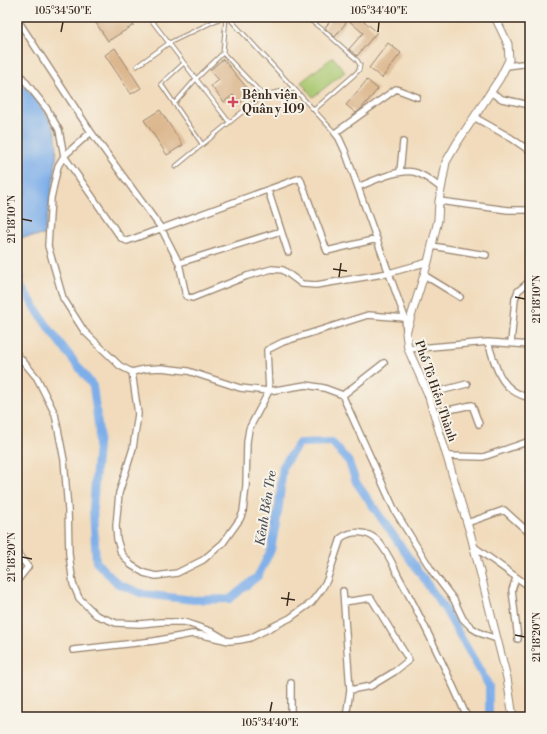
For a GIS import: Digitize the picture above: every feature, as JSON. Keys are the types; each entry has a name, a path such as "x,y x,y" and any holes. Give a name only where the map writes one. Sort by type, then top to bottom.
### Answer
{"street":[{"name":"Phố Tô Hiến Thành","path":"495,17 508,44 508,60 506,66 456,143 446,162 439,201 438,220 432,246 406,333 408,349 428,394 467,523 507,678 513,717"},
{"path":"17,19 91,132 161,228 179,263 186,296 189,298 247,276 272,269 283,270 302,284 316,285 389,273 428,262"},
{"path":"506,66 530,63"},
{"path":"17,71 53,119 59,130 64,156 124,241 300,178 327,251 376,239"},
{"path":"406,333 405,318 345,151 335,133 396,89 416,97"},
{"path":"490,92 502,99 530,105"},
{"path":"474,117 511,138 530,151"},
{"path":"91,132 64,156 58,166 51,198 48,246 63,298 84,331 120,366 132,372 161,368 188,371 240,388 269,391 306,386 324,388 342,395 395,511 432,571 454,600 463,619 472,628 482,634 497,639"},
{"path":"400,172 403,142"},
{"path":"358,187 400,172 413,172 418,173 441,188"},
{"path":"268,190 288,252"},
{"path":"439,201 508,210 530,210"},
{"path":"179,263 281,231"},
{"path":"432,246 486,254"},
{"path":"424,275 460,297"},
{"path":"511,343 515,299 518,291 530,281"},
{"path":"132,372 138,414 134,448 119,493 116,526 117,539 121,553 131,565 144,573 156,576 177,573 204,560 223,543 240,520 243,512 249,429 269,391 267,350 283,342 368,315 405,318"},
{"path":"488,342 496,368 508,388 516,394 530,398"},
{"path":"408,349 488,342 530,345"},
{"path":"17,354 37,378 54,414 64,460 68,510 69,554 73,584 79,598 96,614 116,623 140,624 184,622 213,632 229,641"},
{"path":"342,395 384,363"},
{"path":"428,394 468,384"},
{"path":"434,413 472,406 480,424"},
{"path":"447,456 483,456 530,441"},
{"path":"467,523 504,510 526,530"},
{"path":"73,650 154,641 192,634 229,641 250,638 290,618 311,603 327,580 341,538 352,532 368,535 377,540 385,550 407,591 467,717"},
{"path":"473,546 530,587"},
{"path":"17,554 28,567 17,581"},
{"path":"516,578 512,590 518,639"},
{"path":"343,591 350,690 346,717"},
{"path":"344,602 371,598 409,660 394,672 371,686 350,690"},
{"path":"290,684 291,717"}],"lane":[{"path":"149,17 195,80 229,122"},
{"path":"137,66 169,44 223,17"},
{"path":"174,104 195,80 223,53 227,17"},
{"path":"227,17 335,133"},
{"path":"306,17 357,60 360,65 359,70 354,75 314,110"},
{"path":"223,53 263,95"},
{"path":"184,63 161,84 202,144"},
{"path":"175,167 263,95 294,88"}],"green space":[{"path":"333,57 345,72 313,97 301,82"}],"water":[{"path":"17,77 51,122 56,138 57,150 54,180 44,235 17,238"}],"building":[{"path":"98,17 128,17 134,25 108,41 94,20"},
{"path":"333,17 359,17 377,32 357,56 349,49 363,33 348,20 335,37 325,28"},
{"path":"388,43 401,53 382,78 369,68"},
{"path":"115,48 141,88 131,94 105,55"},
{"path":"223,59 252,94 240,103 233,95 224,102 211,86 219,80 210,70"},
{"path":"367,80 378,89 356,113 346,105"},
{"path":"160,110 183,145 167,155 144,120"}],"waterway":[{"name":"Kênh Bến Tre","path":"17,266 21,286 50,330 93,386 99,432 93,508 96,562 118,584 143,594 193,600 230,599 258,576 271,550 279,506 283,466 299,443 332,442 349,462 356,482 444,608 489,686 489,717"}],"place":[{"name":"Bệnh viện Quân y 109","path":"233,102"}]}
